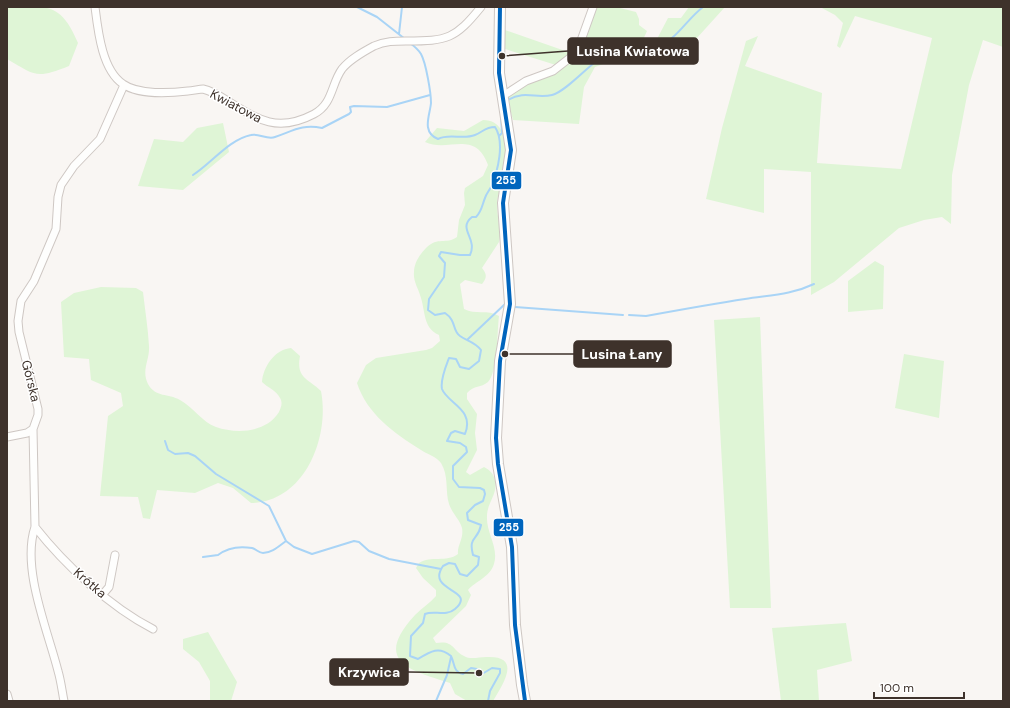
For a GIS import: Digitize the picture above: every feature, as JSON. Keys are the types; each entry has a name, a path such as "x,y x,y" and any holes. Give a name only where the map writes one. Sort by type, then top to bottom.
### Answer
{"street":[{"path":"95,7 107,65 114,76 124,85"},
{"name":"Kwiatowa","path":"124,85 154,92 202,89 218,95 261,121 279,124 291,123 314,114 322,108 328,100 342,69 350,61 374,46 384,42 423,41 452,37 464,28 481,7"},
{"path":"500,7 499,69 511,150 503,204 510,304 500,361 496,438 498,464 512,547 515,625 522,685 526,701"},
{"path":"503,96 526,81 553,71 571,57 579,46 592,7"},
{"name":"Górska","path":"64,701 58,671 44,627 33,573 31,539 35,527 33,429 38,415 38,409 19,332 18,321 21,300 34,281 53,239 56,229 58,197 61,185 74,166 100,140 124,85"},
{"path":"7,437 27,433 33,429"},
{"name":"Krótka","path":"35,527 68,564 133,619 154,629"},
{"path":"103,594 109,587 115,555"},
{"path":"7,694 9,701"}],"green space":[{"path":"7,7 43,7 58,13 71,29 78,43 69,66 49,73 36,74 7,59"},
{"path":"596,7 616,7 636,12 639,19 639,25 647,31 641,44 657,39 668,18 681,18 689,7 725,7 696,39 670,58 623,57 595,67 584,87 579,124 513,120 507,97 531,82 552,74 570,63 580,51 585,41"},
{"path":"820,7 1003,7 1003,47 983,40 969,85 952,175 951,224 942,217 924,220 899,228 834,282 811,295 811,172 764,169 764,213 706,199 722,128 746,41 758,36 745,66 822,93 817,163 901,169 932,38 855,16 840,48 837,46 843,23 835,15"},
{"path":"505,30 571,53 559,66 505,49"},
{"path":"483,120 493,122 499,127 504,135 506,144 505,166 497,201 500,236 499,242 482,268 486,276 482,284 465,280 460,284 464,309 499,316 494,370 488,382 470,390 467,393 467,399 477,414 475,433 477,450 466,472 470,475 484,467 494,476 496,486 487,511 487,522 494,546 495,558 492,568 486,576 468,590 471,595 466,606 433,638 436,643 442,642 450,644 460,654 466,657 497,658 504,661 507,666 507,672 505,679 493,701 467,701 455,694 450,683 409,668 401,661 397,653 397,643 403,631 415,615 436,596 436,590 423,578 416,568 419,563 428,559 449,558 458,554 462,528 449,504 445,473 441,463 437,459 411,444 383,422 367,404 357,383 366,365 376,358 426,350 432,348 440,341 439,335 430,328 425,318 422,301 414,278 415,265 422,253 430,244 457,237 459,220 465,205 465,188 483,176 488,165 483,154 476,148 468,145 434,145 425,142 437,128 464,131"},
{"path":"223,123 229,152 183,190 138,186 154,139 183,142 197,128"},
{"path":"875,261 884,266 883,309 848,312 848,281"},
{"path":"101,287 136,288 143,292 149,346 145,374 148,384 158,393 176,398 185,403 206,422 216,427 232,431 250,430 259,428 273,419 279,412 281,402 276,393 262,382 267,365 275,355 285,349 291,348 300,356 299,363 301,373 321,391 323,409 317,446 310,464 299,479 286,492 270,500 251,503 233,488 218,483 195,493 157,490 150,519 143,518 138,497 100,496 108,416 123,406 121,393 91,380 89,359 64,357 61,302 74,293"},
{"path":"760,317 771,608 730,608 714,320"},
{"path":"904,354 944,361 939,418 895,408"},
{"path":"846,623 852,661 817,670 819,701 781,701 772,628"},
{"path":"208,632 237,682 231,701 210,701 210,681 199,662 183,649 183,639"}],"waterway":[{"path":"357,7 377,17 405,39"},
{"path":"399,34 402,7"},
{"path":"508,100 525,95 552,95 563,89 598,60 612,54 648,50 663,45 703,7"},
{"path":"410,43 417,49 423,58 431,103 428,128 433,136 438,139 442,137 466,137 495,127 500,140 498,165 494,180 485,197 480,212 476,217 472,217 466,226 472,244 470,255 441,252 439,256 445,263 444,277 429,299 428,310 435,315 445,313 449,316 458,334 476,345 481,350 479,361 469,369 460,367 456,359 449,358 442,381 442,389 463,412 467,425 465,434 455,431 451,433 447,441 460,443 466,447 467,452 453,466 453,479 459,487 480,488 484,490 485,494 483,501 475,505 467,513 468,520 481,525 472,545 473,555 479,557 478,565 467,576 460,574 455,564 449,563 443,566 439,574 441,581 445,586 457,593 460,598 460,602 455,609 448,613 425,614 423,623 411,636 410,656 418,659 431,652 439,650 443,651 451,656 456,670 463,674 471,668 477,669 482,674 492,668 500,669 500,673 490,691 488,701"},
{"path":"193,175 235,142 251,135 272,138 293,130 309,127 322,128 349,114 351,112 350,107 387,107 430,95"},
{"path":"499,136 502,133 501,117"},
{"path":"629,315 646,316 780,294 805,288 814,284"},
{"path":"468,339 505,304"},
{"path":"515,307 623,315"},
{"path":"165,441 168,450 175,454 188,453 195,456 216,474 269,506 286,541 294,547 312,554 354,541 359,542 369,551 389,559 441,569"},
{"path":"203,557 218,555 238,547 252,548 262,553 266,553 275,549 286,541"},
{"path":"436,701 447,675 451,657"}],"transit line":[{"name":"255","path":"500,7 499,73 511,150 503,203 510,304 500,361 496,438 498,464 512,547 515,625 525,701"}],"place":[{"name":"Lusina Kwiatowa","path":"502,56"},
{"name":"Lusina Łany","path":"505,354"},
{"name":"Krzywica","path":"479,673"}]}
